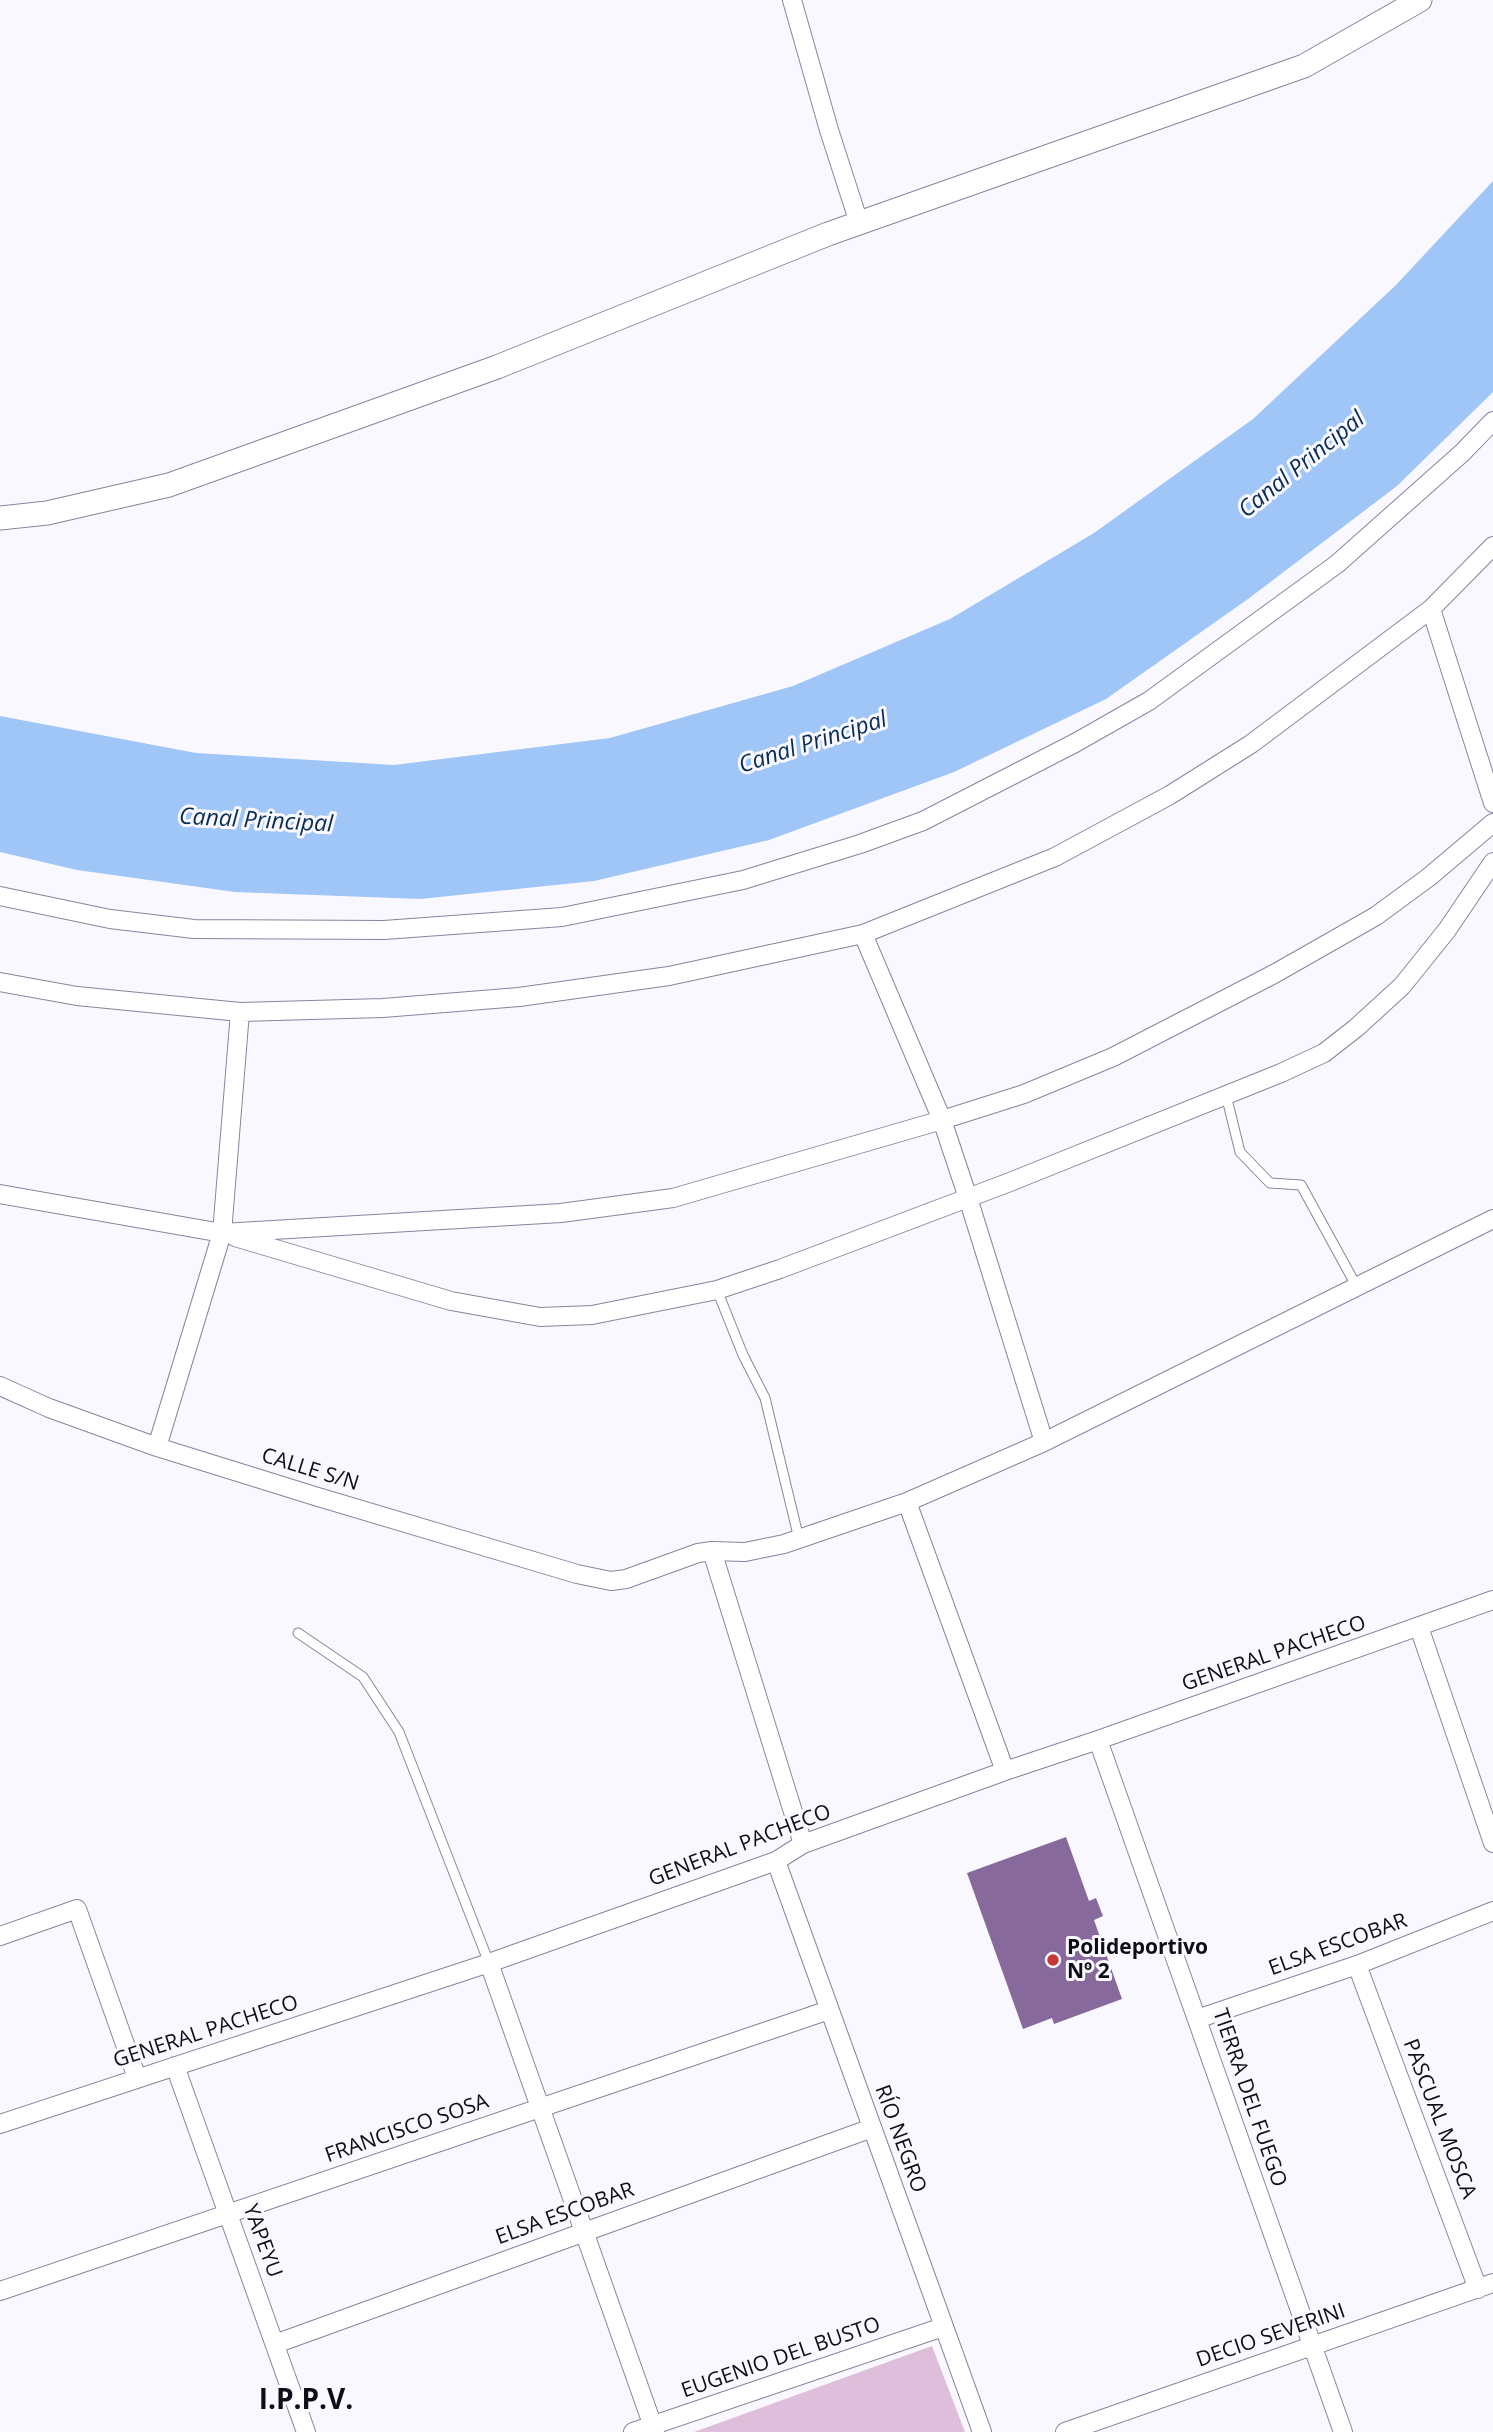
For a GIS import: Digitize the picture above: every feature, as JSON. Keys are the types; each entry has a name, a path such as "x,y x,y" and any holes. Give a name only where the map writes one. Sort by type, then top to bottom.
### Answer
{"street":[{"path":"792,0 859,223"},
{"path":"0,518 47,513 169,485 497,367 859,223 1304,66 1420,0"},
{"path":"0,896 110,919 194,929 384,930 562,917 743,880 860,844 923,821 1075,743 1149,701 1337,564 1462,453 1493,421"},
{"path":"0,982 77,996 240,1012 383,1008 519,997 669,976 863,934 1055,858 1170,795 1251,744 1431,609 1493,545"},
{"path":"1431,609 1493,803"},
{"path":"222,1233 561,1213 661,1200 727,1183 1024,1094 1114,1057 1274,974 1376,916 1429,877 1493,823"},
{"path":"0,1194 222,1233 452,1301 540,1317 592,1315 717,1290 968,1198 1226,1096 1324,1053 1402,986 1447,930 1493,862"},
{"path":"863,934 942,1120 1044,1442"},
{"path":"158,1447 222,1233 240,1012"},
{"path":"803,1844 712,1551 762,1550 907,1502 1044,1442 1493,1219"},
{"name":"CALLE S/N","path":"0,1386 48,1408 158,1447 587,1576 611,1581 626,1579 682,1558 712,1551"},
{"path":"907,1502 1005,1771"},
{"name":"GENERAL PACHECO","path":"0,2124 489,1963 776,1861 803,1844 1493,1600"},
{"path":"1419,1627 1493,1843"},
{"name":"TIERRA DEL FUEGO","path":"1098,1740 1343,2432"},
{"name":"RÍO NEGRO","path":"776,1861 982,2432"},
{"path":"0,1936 77,1909 137,2078"},
{"name":"ELSA ESCOBAR","path":"1196,2019 1357,1965 1493,1911"},
{"path":"489,1963 654,2429"},
{"name":"PASCUAL MOSCA","path":"1357,1965 1486,2286"},
{"name":"FRANCISCO SOSA","path":"0,2291 829,2010"},
{"name":"YAPEYU","path":"175,2066 306,2432"},
{"name":"ELSA ESCOBAR","path":"275,2344 872,2128"},
{"name":"DECIO SEVERINI","path":"1065,2432 1486,2286"},
{"name":"EUGENIO DEL BUSTO","path":"633,2432 654,2429 943,2326"}],"lane":[{"path":"1226,1096 1240,1152 1270,1183 1301,1185 1357,1287"},
{"path":"717,1290 743,1354 765,1398 799,1539"},
{"path":"298,1633 363,1677 399,1731 489,1963"}],"shaded area":[{"path":"932,2346 965,2432 694,2432"}],"water":[{"name":"Canal Principal","path":"1493,181 1493,392 1397,486 1248,599 1106,699 954,772 769,840 594,881 420,899 235,892 77,870 0,852 0,716 196,753 394,765 610,738 793,686 950,619 1094,533 1253,419 1396,285"}],"building":[{"name":"Polideportivo Nº 2","path":"1066,1837 1089,1901 1096,1898 1103,1916 1094,1920 1122,1999 1054,2024 1052,2018 1023,2029 967,1873"}],"place":[{"name":"Polideportivo Nº 2","path":"1053,1960"}],"district":[{"name":"I.P.P.V.","path":"306,2401"}]}
